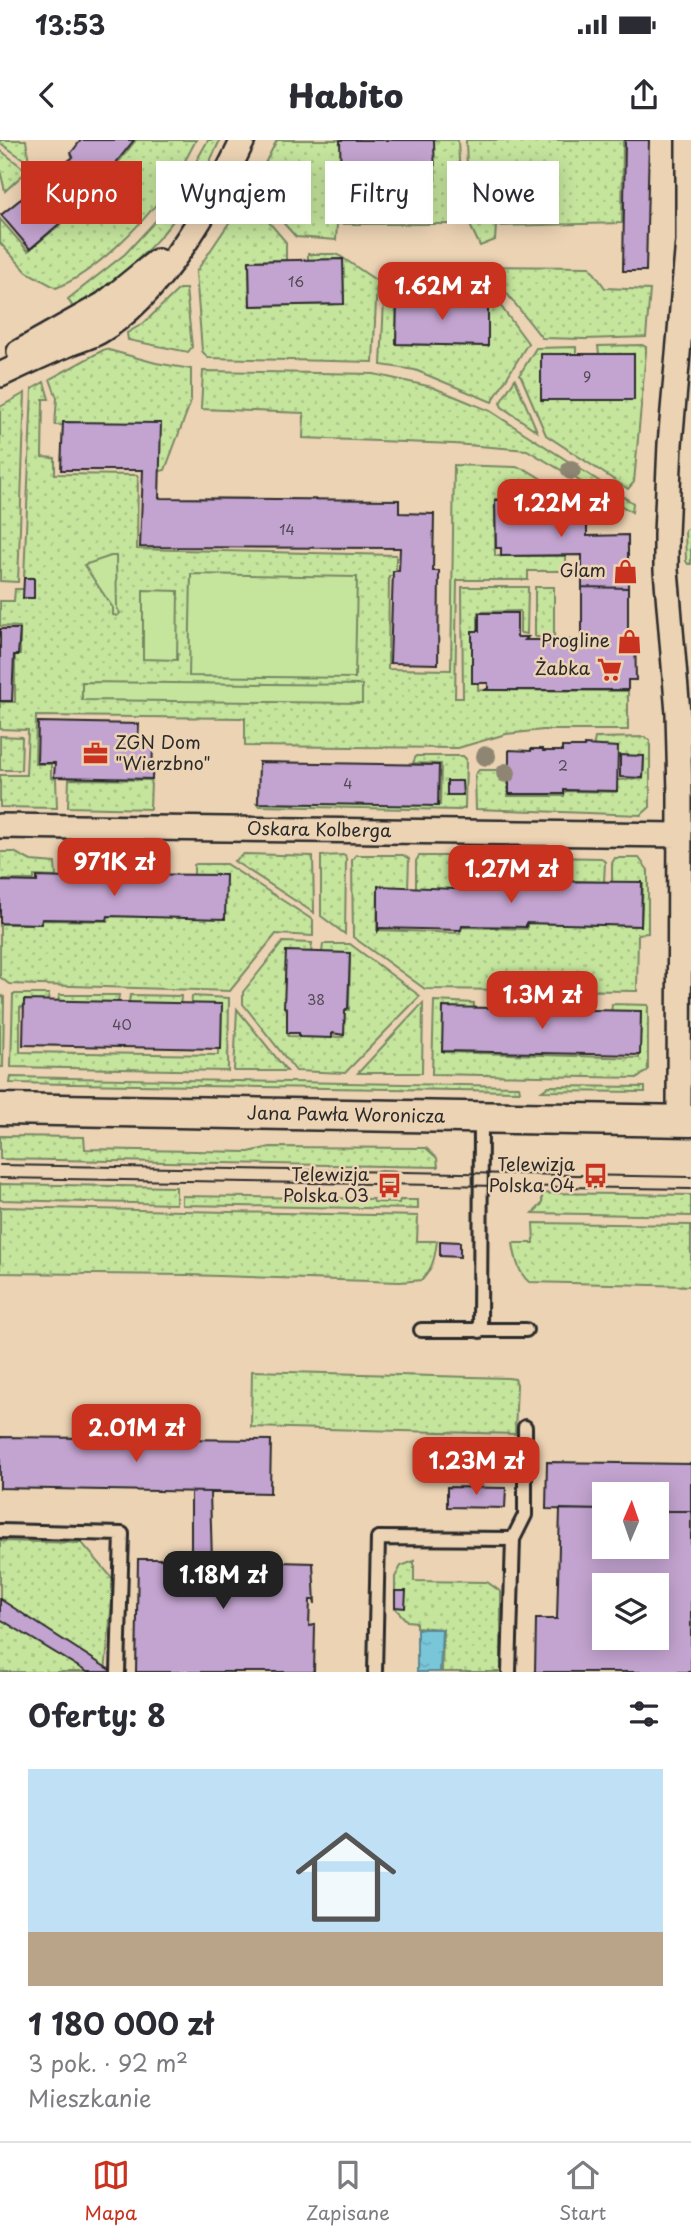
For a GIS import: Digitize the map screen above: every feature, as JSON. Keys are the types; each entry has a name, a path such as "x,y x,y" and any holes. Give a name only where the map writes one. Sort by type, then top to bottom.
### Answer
{"street":[{"path":"232,161 243,140"},
{"path":"685,1120 678,713 666,570 666,534 670,444 688,241 688,140"},
{"path":"0,364 104,304 148,269 194,224"},
{"path":"0,375 98,332 110,324 151,286 196,224"},
{"name":"Oskara Kolberga","path":"0,826 679,835"},
{"name":"Jana Pawła Woronicza","path":"0,1110 685,1120"}],"lane":[{"path":"480,1331 481,1117"},
{"path":"421,1330 526,1330"},
{"path":"509,1672 513,1539 525,1515 526,1427"},
{"path":"0,1531 122,1534 118,1672"},
{"path":"375,1672 378,1538 513,1539"}],"green space":[{"path":"0,140 26,140 29,161 26,161 0,143"},
{"path":"136,140 196,140 185,161 156,161 156,204 142,221 142,161 119,161"},
{"path":"208,140 220,140 210,161 196,161"},
{"path":"277,140 458,140 459,161 447,161 447,224 433,224 433,161 325,161 325,224 337,224 336,240 296,237 284,224 311,224 311,161 266,161"},
{"path":"466,140 623,140 622,223 496,226 495,240 480,246 469,224 559,224 559,161 467,161"},
{"path":"0,150 21,166 21,176 5,191 0,170"},
{"path":"0,219 28,251 61,224 139,224 101,260 56,288 27,272 0,243"},
{"path":"156,220 156,224 170,224 122,273 74,309 68,299 125,254"},
{"path":"228,224 271,224 286,242 286,260 249,261 250,306 344,304 343,259 308,260 308,254 337,254 377,281 373,362 208,358 202,351 196,272"},
{"path":"474,266 590,267 605,288 650,290 646,337 542,338 501,286 475,285"},
{"path":"179,289 186,289 192,347 188,352 128,340 127,333 144,323"},
{"path":"402,289 430,291 431,299 397,299 396,344 488,346 488,300 449,300 449,292 491,293 528,343 492,402 415,370 381,365 384,300 387,293"},
{"path":"598,346 646,347 646,352 634,482 628,489 546,435 520,374 536,348 576,347 576,354 541,354 541,400 633,400 634,355 599,354"},
{"path":"105,349 191,369 191,401 165,470 157,472 158,427 55,425 57,398 50,379"},
{"path":"203,371 374,374 432,387 490,411 633,503 632,512 527,450 303,438 304,413 201,409"},
{"path":"515,379 537,431 500,403"},
{"path":"44,382 49,399 43,399 42,457 55,458 55,474 138,475 137,549 396,555 396,576 389,576 388,669 451,670 454,465 516,467 527,470 574,499 495,499 495,556 566,556 566,571 528,571 528,580 457,580 455,698 463,698 462,587 528,587 527,634 520,633 520,611 478,612 478,690 628,691 628,730 543,730 506,734 458,748 245,746 245,718 36,716 35,764 51,764 51,778 56,779 57,808 0,807 0,775 26,775 28,730 0,729 0,702 15,702 15,655 20,655 20,627 0,626 0,601 14,601 15,589 24,589 34,597 34,579 24,578 32,389"},
{"path":"25,393 18,582 0,581 0,407"},
{"path":"691,527 691,564 688,564 685,530"},
{"path":"116,556 117,608 120,613 117,616 113,615 113,608 84,565"},
{"path":"191,574 357,577 355,678 189,676"},
{"path":"535,587 554,587 554,637 535,637"},
{"path":"143,590 178,591 177,660 143,659"},
{"path":"82,682 362,685 362,703 82,700"},
{"path":"0,736 22,737 21,770 0,770"},
{"path":"645,737 650,741 650,807 641,815 476,809 475,775 479,770 508,770 508,796 564,796 565,791 616,792 617,780 643,779 644,757 617,757 593,748 595,738"},
{"path":"416,756 463,756 466,759 465,808 260,806 257,803 440,805 441,764 413,763"},
{"path":"69,779 151,780 150,809 68,807"},
{"path":"0,852 14,852 31,861 55,863 56,877 34,876 34,880 0,880"},
{"path":"244,854 313,856 314,913 234,861"},
{"path":"345,855 345,934 321,916 321,856"},
{"path":"356,855 403,855 409,859 408,888 378,888 377,930 460,933 461,927 527,929 527,923 641,926 643,884 612,882 612,863 615,858 639,858 648,870 648,933 638,934 637,991 425,989 353,937 352,860"},
{"path":"419,856 468,856 473,861 473,884 457,884 457,890 416,888 416,861"},
{"path":"483,857 535,857 540,861 539,880 523,880 523,885 480,884 480,861"},
{"path":"550,857 601,858 605,862 604,882 546,880 547,861"},
{"path":"65,862 118,862 120,873 100,873 100,877 62,877 62,865"},
{"path":"196,864 226,864 313,920 313,936 276,934 230,991 9,984 0,977 0,924 40,924 41,920 107,921 107,916 221,918 194,875"},
{"path":"283,942 312,943 311,953 286,953 285,1009 288,1009 288,1036 343,1037 344,1010 349,1010 350,954 322,953 323,944 350,944 420,996 345,1073 296,1071 243,1004 243,992"},
{"path":"13,994 49,994 47,1008 20,1007 20,1052 218,1055 219,1011 191,1010 192,996 229,998 228,1071 11,1067"},
{"path":"59,995 119,995 117,1009 58,1008"},
{"path":"130,995 181,996 180,1010 128,1009"},
{"path":"3,996 3,1067 0,1067 0,999"},
{"path":"434,1001 474,1003 474,1010 445,1010 444,1052 639,1058 641,1015 611,1014 612,1004 648,1005 648,1070 638,1078 432,1074"},
{"path":"423,1003 422,1073 358,1073"},
{"path":"237,1009 287,1071 234,1071"},
{"path":"11,1077 519,1086 520,1091 10,1083"},
{"path":"549,1086 645,1087 645,1092 542,1091"},
{"path":"0,1136 84,1137 85,1149 249,1152 270,1147 426,1148 437,1158 438,1167 0,1159"},
{"path":"0,1184 176,1187 176,1204 0,1200"},
{"path":"542,1193 691,1195 691,1216 533,1213 542,1204"},
{"path":"182,1196 373,1199 374,1202 399,1203 400,1200 418,1200 418,1209 182,1205"},
{"path":"0,1207 418,1216 417,1241 437,1241 433,1262 422,1280 400,1282 189,1275 0,1273"},
{"path":"533,1223 691,1225 691,1286 529,1282 520,1269 513,1243 534,1243"},
{"path":"252,1371 515,1379 515,1434 251,1427"},
{"path":"0,1541 82,1543 114,1580 105,1672 0,1672"},
{"path":"414,1561 414,1581 487,1582 501,1592 501,1672 442,1672 443,1629 416,1627 416,1622 407,1621 395,1608 395,1577 401,1566"}],"water":[{"path":"417,1629 442,1629 440,1672 417,1672"}],"building":[{"path":"81,140 134,140 117,161 68,161 73,157 71,153"},
{"path":"340,140 434,140 435,180 433,161 340,161"},
{"path":"625,140 649,140 646,271 623,271"},
{"path":"21,199 21,224 59,224 30,249 1,215"},
{"path":"343,259 344,304 250,306 249,261"},
{"path":"397,299 488,300 488,346 396,344"},
{"path":"541,354 634,354 634,400 541,400"},
{"path":"63,422 161,423 159,498 399,500 399,513 434,514 433,571 439,571 438,664 390,663 393,571 399,571 400,548 140,547 143,470 61,470"},
{"path":"495,500 564,500 564,508 587,508 587,536 628,535 628,588 582,587 582,555 501,556 501,548 496,548"},
{"path":"24,578 34,578 34,598 23,598"},
{"path":"582,587 628,588 628,638 635,635 636,680 628,680 628,690 485,690 488,683 472,683 472,631 479,631 479,613 517,613 517,637 528,637 525,640 582,640"},
{"path":"0,629 20,629 18,655 14,655 12,701 0,701"},
{"name":"ZGN Dom \"Wierzbno\"","path":"38,722 139,724 138,743 153,743 152,779 54,777 55,763 37,763"},
{"path":"562,747 618,747 617,791 564,790 564,794 509,794 509,750 562,751"},
{"path":"620,755 644,756 643,778 620,777"},
{"path":"259,762 439,765 438,806 258,803"},
{"path":"447,781 462,781 463,795 447,795"},
{"path":"103,874 226,875 225,919 108,916 107,920 42,919 41,924 0,923 0,881 37,882 37,877 102,879"},
{"path":"520,881 642,882 641,926 526,923 526,927 462,926 461,930 380,928 378,931 378,886 455,889 455,884 520,885"},
{"path":"286,951 350,953 344,1035 332,1033 332,1038 299,1037 299,1033 287,1033 287,1008 284,1007"},
{"path":"24,1000 222,1004 221,1049 23,1045"},
{"path":"443,1007 641,1011 640,1055 442,1051"},
{"path":"440,1241 460,1242 460,1257 440,1256"},
{"path":"0,1437 271,1440 270,1493 0,1488"},
{"path":"547,1462 691,1464 691,1511 669,1511 669,1482 592,1482 592,1510 546,1509"},
{"path":"447,1487 506,1488 505,1508 447,1507"},
{"path":"191,1492 210,1492 212,1560 313,1563 315,1604 314,1600 310,1600 309,1626 315,1625 314,1672 136,1672 138,1559 191,1559"},
{"path":"560,1509 592,1510 592,1559 669,1559 669,1511 691,1511 691,1672 535,1672 536,1619 557,1619"},
{"path":"395,1591 406,1591 405,1608 395,1607"},
{"path":"0,1599 113,1672 87,1672 0,1619"}],"tram line":[{"path":"0,1165 691,1177"},
{"path":"0,1178 691,1189"}],"place":[{"name":"Glam","path":"626,571"},
{"name":"Progline","path":"630,641"},
{"name":"Żabka","path":"610,669"},
{"name":"ZGN Dom \"Wierzbno\"","path":"95,753"},
{"name":"Telewizja Polska 04","path":"595,1175"},
{"name":"Telewizja Polska 03","path":"389,1185"}]}
